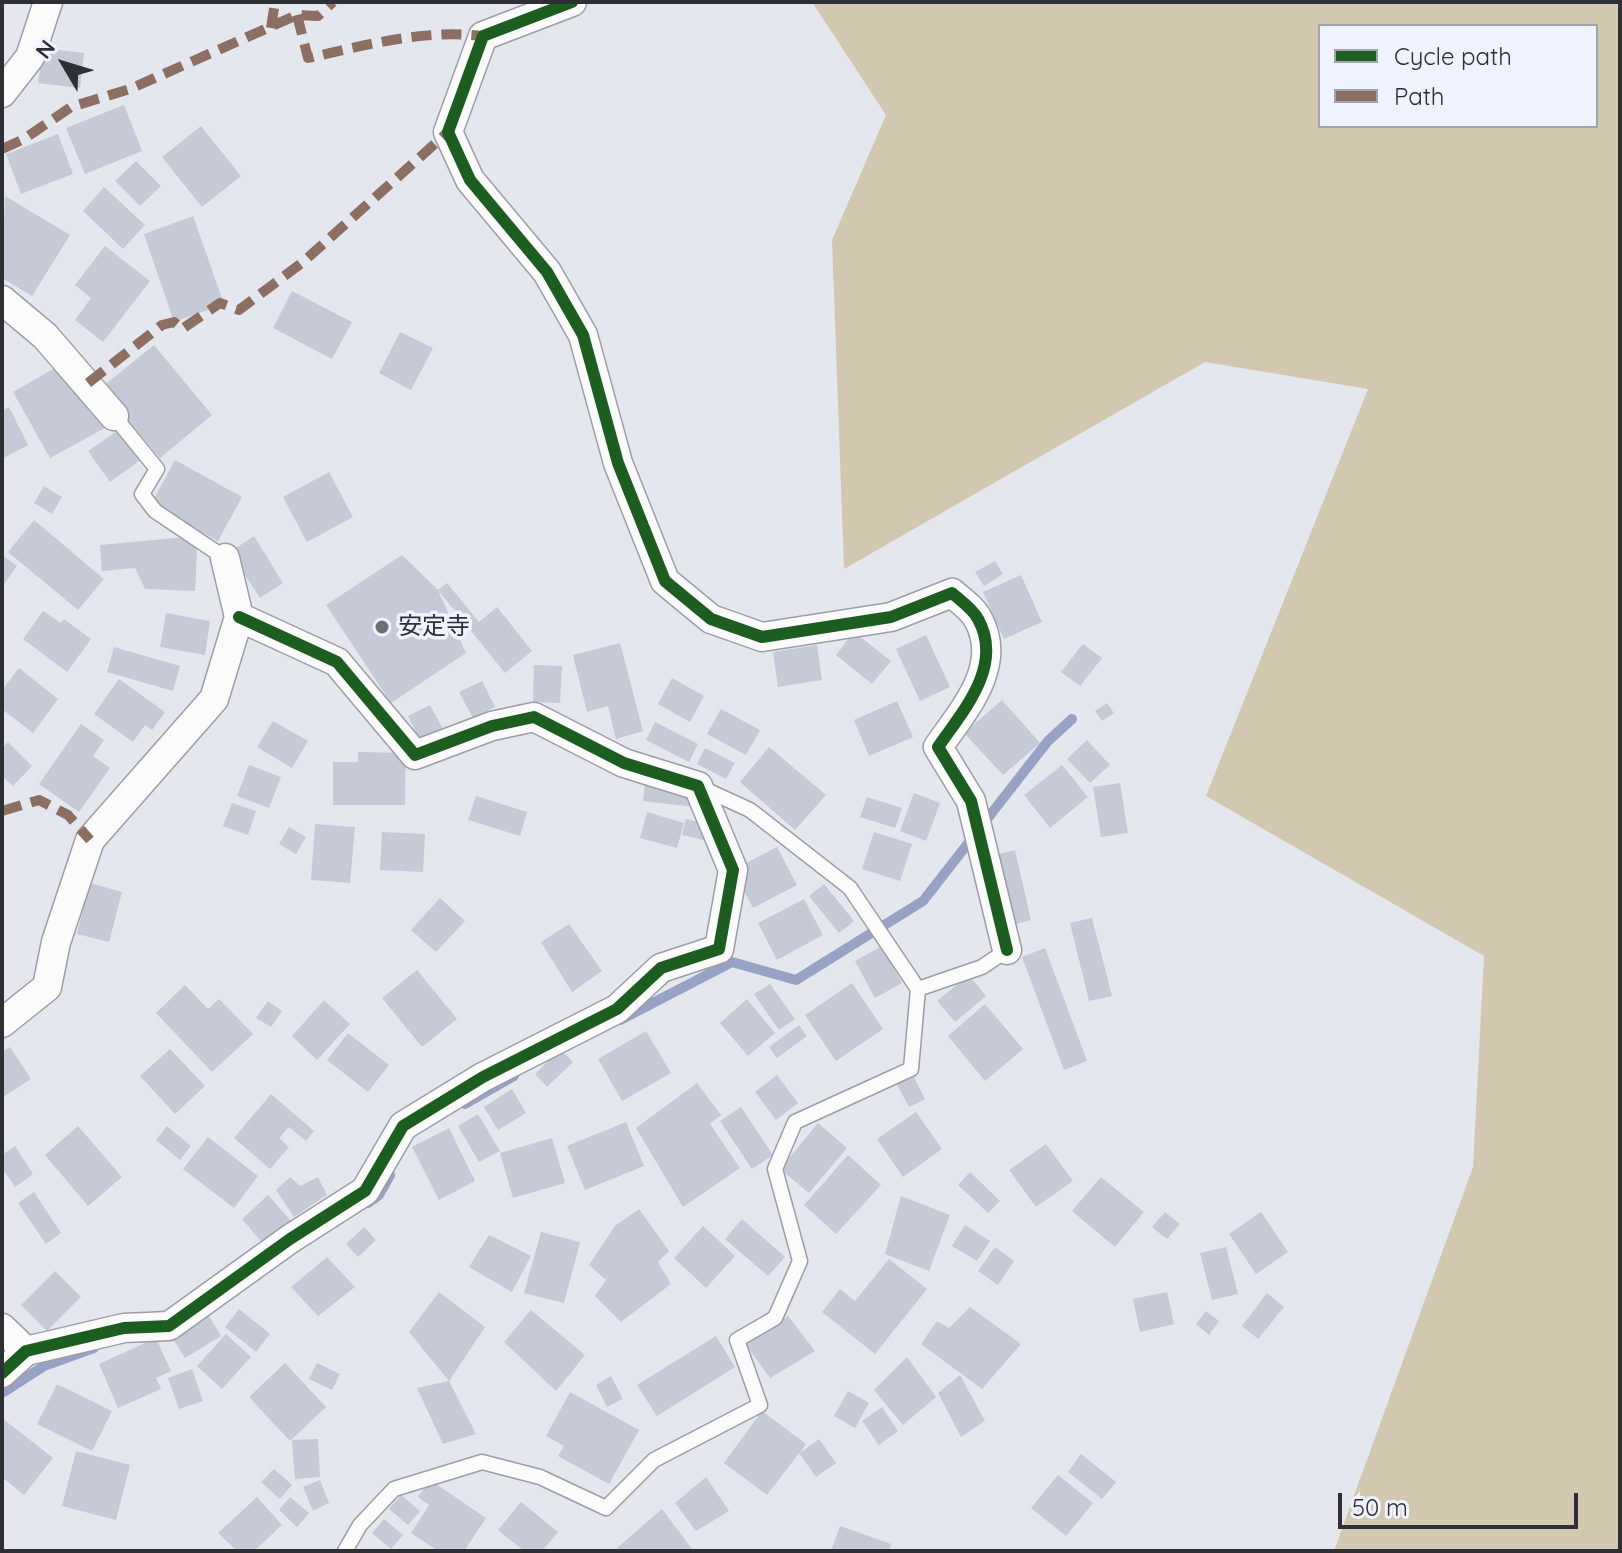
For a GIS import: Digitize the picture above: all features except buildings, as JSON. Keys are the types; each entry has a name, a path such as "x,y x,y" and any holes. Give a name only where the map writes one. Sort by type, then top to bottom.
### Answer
{"street":[{"path":"2,93 30,57 48,2"},
{"path":"572,2 483,36 448,132 470,180 547,272 583,335 618,463 665,581 711,619 762,637 891,617 952,593 978,617 986,643 980,688 938,747 971,801 1007,950"},
{"path":"2,300 45,336 114,416"},
{"path":"2,1023 47,987 56,942 90,840 214,699 239,617 225,558"},
{"path":"2,1373 26,1351 124,1328 169,1326 290,1239 365,1191 403,1126 483,1077 617,1009 661,968 719,949 733,870 698,786 624,763 534,717 492,726 415,755 337,662 239,617"},
{"path":"2,1328 26,1351"}],"lane":[{"path":"114,416 157,469 142,494 155,511 225,558"},
{"path":"345,1551 360,1525 394,1489 482,1462 540,1477 606,1508 654,1460 760,1405 737,1340 775,1318 800,1261 775,1169 795,1122 911,1069 918,989 850,888 750,810 698,786"},
{"path":"918,989 982,967 1007,950"}],"shaded area":[{"path":"812,2 1620,2 1620,1551 1334,1551 1473,1167 1484,956 1206,796 1368,389 1205,362 844,569 832,240 886,115"}],"waterway":[{"path":"620,1020 732,962 796,980 923,901 1048,741 1072,719"},
{"path":"465,1104 514,1076"},
{"path":"368,1203 379,1195 390,1175"},
{"path":"2,1393 44,1366 94,1348"}],"marked path":[{"path":"271,28 275,2"},
{"path":"2,149 24,139 71,107 130,89 297,15 318,16 333,2"},
{"path":"297,15 308,58 417,36 483,36"},
{"path":"88,383 162,325 174,322 182,329 220,303 239,310 303,262 448,132"},
{"path":"2,811 39,800 68,815 90,840"}],"cycle path":[{"path":"572,2 483,36 448,132 470,180 547,272 583,335 618,463 665,581 711,619 762,637 891,617 952,593 976,615 985,637 983,671 968,703 938,747 971,801 1007,950"},
{"path":"2,1373 26,1351 124,1328 169,1326 290,1239 365,1191 403,1126 483,1077 617,1009 661,968 719,949 733,870 698,786 624,763 534,717 492,726 415,755 337,662 239,617"}],"place":[{"name":"安定寺","path":"382,627"}]}
